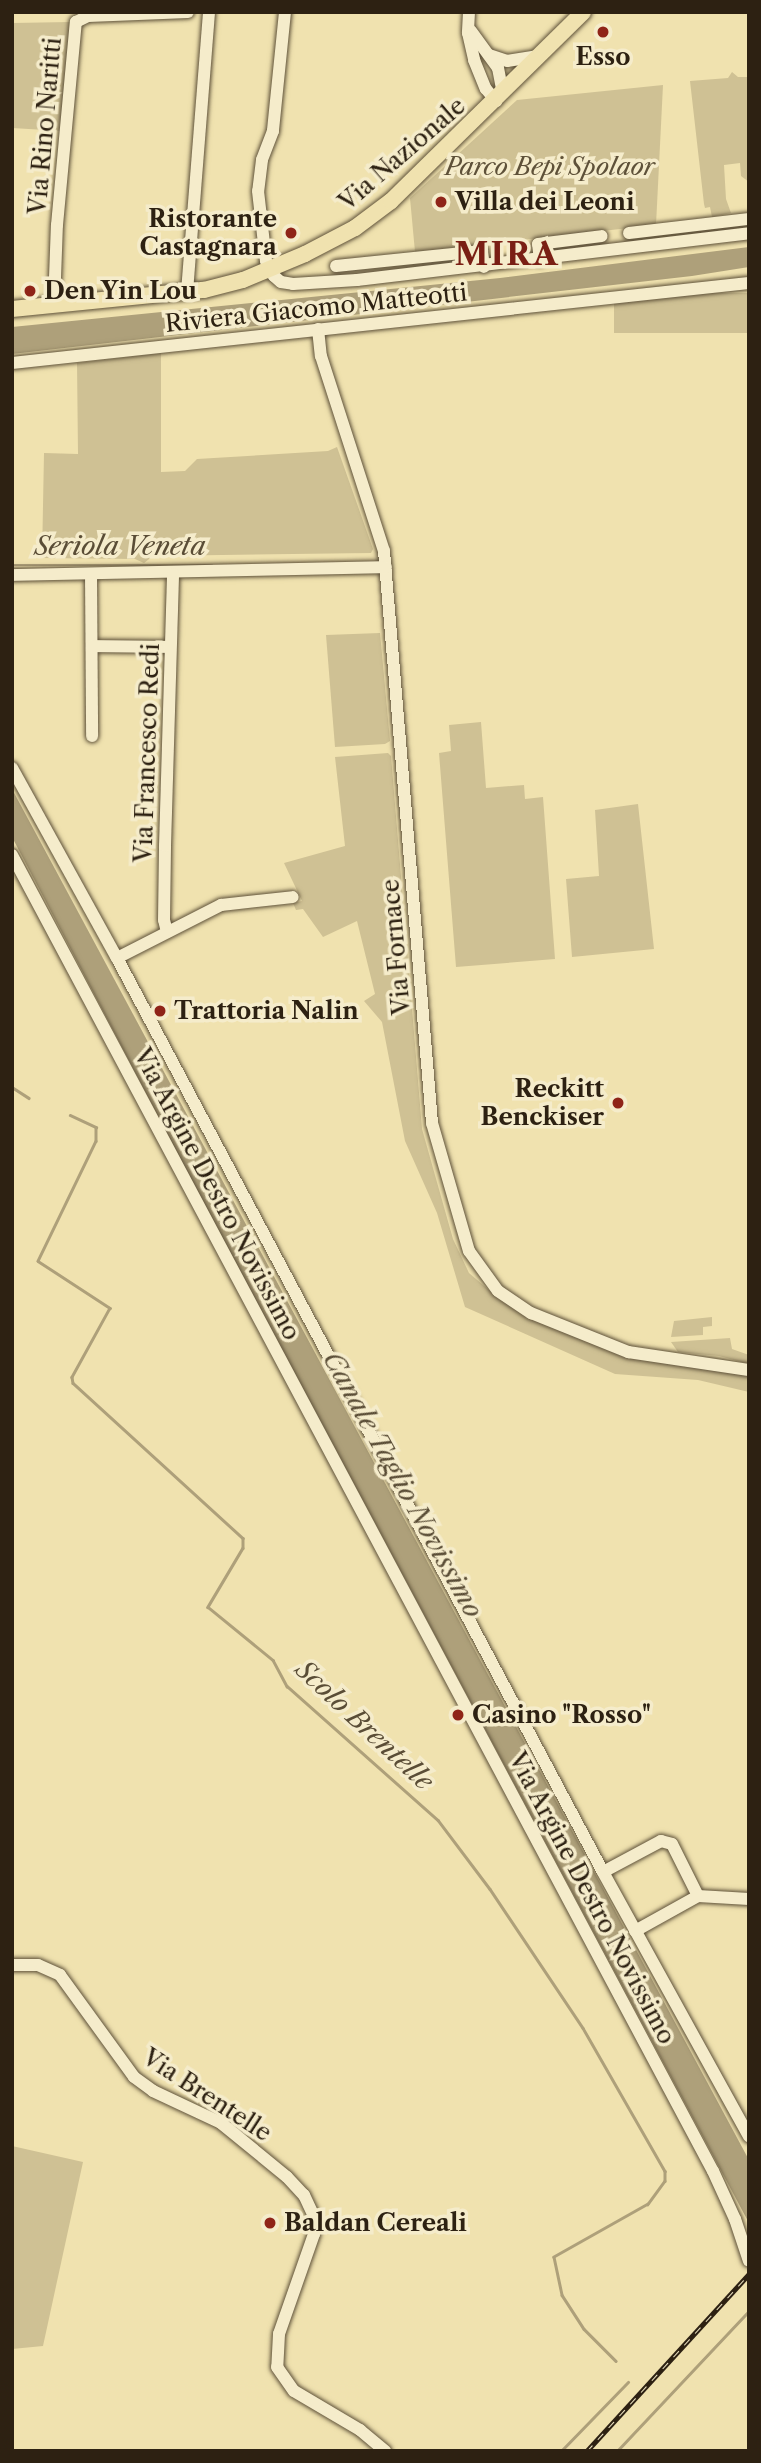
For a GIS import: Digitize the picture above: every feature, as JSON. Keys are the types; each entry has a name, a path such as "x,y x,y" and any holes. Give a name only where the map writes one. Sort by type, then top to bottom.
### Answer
{"main road":[{"name":"Via Nazionale","path":"12,309 187,292 226,285 270,270 355,228 382,208 500,97 583,12"}],"street":[{"name":"Via Rino Naritti","path":"54,305 73,28 80,18 107,14 188,12"},
{"path":"187,292 209,12"},
{"path":"285,12 273,131 262,160 258,191 258,209 270,270 281,282 293,284 357,280 540,260 749,219"},
{"path":"468,18 487,54 498,68 500,97"},
{"path":"468,18 469,41 478,74 500,97"},
{"path":"487,54 507,61 540,56"},
{"path":"629,233 749,233"},
{"path":"540,260 538,244 602,236"},
{"path":"336,266 482,251 484,267"},
{"path":"407,259 409,274"},
{"path":"355,264 357,280"},
{"name":"Riviera Giacomo Matteotti","path":"12,363 749,283"},
{"name":"Via Fornace","path":"318,329 321,356 384,551 432,1123 468,1251 478,1269 498,1291 531,1313 628,1352 749,1370"},
{"path":"12,575 173,574 386,567"},
{"path":"91,574 92,736"},
{"name":"Via Francesco Redi","path":"167,932 164,920 164,846 173,574"},
{"path":"92,646 170,647"},
{"path":"12,768 117,958 603,1872 749,2136"},
{"name":"Via Argine Destro Novissimo","path":"12,855 713,2171 735,2219 749,2261"},
{"path":"117,958 221,905 293,897"},
{"path":"603,1872 666,1840 672,1844 698,1896"},
{"path":"635,1931 698,1896 749,1899"},
{"name":"Via Brentelle","path":"12,1965 38,1965 60,1975 134,2077 153,2091 221,2123 287,2177 304,2195 313,2214 314,2234 281,2325 276,2367 285,2383 294,2391 360,2430 386,2451"}],"green space":[{"path":"70,22 62,131 12,128 12,23"},
{"path":"732,72 738,77 749,77 749,182 741,176 740,163 724,165 726,199 731,213 712,217 710,207 705,208 704,204 690,81 728,78"},
{"name":"Parco Bepi Spolaor","path":"663,85 656,225 415,252 410,198 517,100"},
{"path":"614,293 749,293 749,333 614,333"},
{"path":"161,353 161,472 185,471 197,459 328,451 337,447 373,549 371,553 153,556 144,563 135,559 42,558 44,453 78,454 77,363"},
{"path":"380,633 390,741 385,744 335,747 326,635"},
{"path":"481,722 486,788 524,785 525,799 543,797 555,959 456,967 439,753 451,751 449,725"},
{"path":"388,753 391,756 422,1129 453,1239 469,1273 526,1317 624,1356 748,1376 749,1392 698,1380 615,1374 465,1307 437,1213 405,1141 382,1022 364,1001 375,994 357,921 323,937 303,909 296,910 293,903 302,901 284,863 345,846 335,757"},
{"path":"638,804 654,949 572,957 566,879 599,876 595,810"},
{"path":"712,1317 712,1326 703,1327 703,1335 671,1337 674,1321"},
{"path":"730,1338 732,1349 749,1355 749,1364 719,1356 678,1352 671,1342"},
{"path":"12,2146 83,2162 43,2346 12,2349"}],"shaded area":[{"path":"749,247 749,267 692,276 12,354 12,327 500,278"},
{"path":"12,789 749,2160 749,2223 181,1160 12,837"}],"waterway":[{"name":"Seriola Veneta","path":"12,565 212,565"},
{"name":"Scolo Brentelle","path":"12,1087 29,1098"},
{"name":"Scolo Brentelle","path":"70,1115 96,1127 96,1141 38,1261 110,1308 72,1377 73,1383 243,1538 243,1548 208,1607 273,1660 287,1686 438,1820 490,1889 583,2028 665,2171 665,2181 648,2204 554,2257 562,2295 584,2329 616,2361"},
{"name":"Scolo Brentelle","path":"617,2451 749,2311"},
{"name":"Scolo Brentelle","path":"561,2451 628,2382"}],"railway":[{"path":"587,2451 749,2274"}],"place":[{"name":"Esso","path":"603,32"},
{"name":"Villa dei Leoni","path":"441,202"},
{"name":"Ristorante Castagnara","path":"291,233"},
{"name":"Den Yin Lou","path":"30,291"},
{"name":"Trattoria Nalin","path":"160,1011"},
{"name":"Reckitt Benckiser","path":"618,1103"},
{"name":"Casino \"Rosso\"","path":"458,1715"},
{"name":"Baldan Cereali","path":"270,2223"}],"district":[{"name":"MIRA","path":"507,254"}],"water label":[{"name":"Canale Taglio Novissimo","path":"402,1485"}]}
